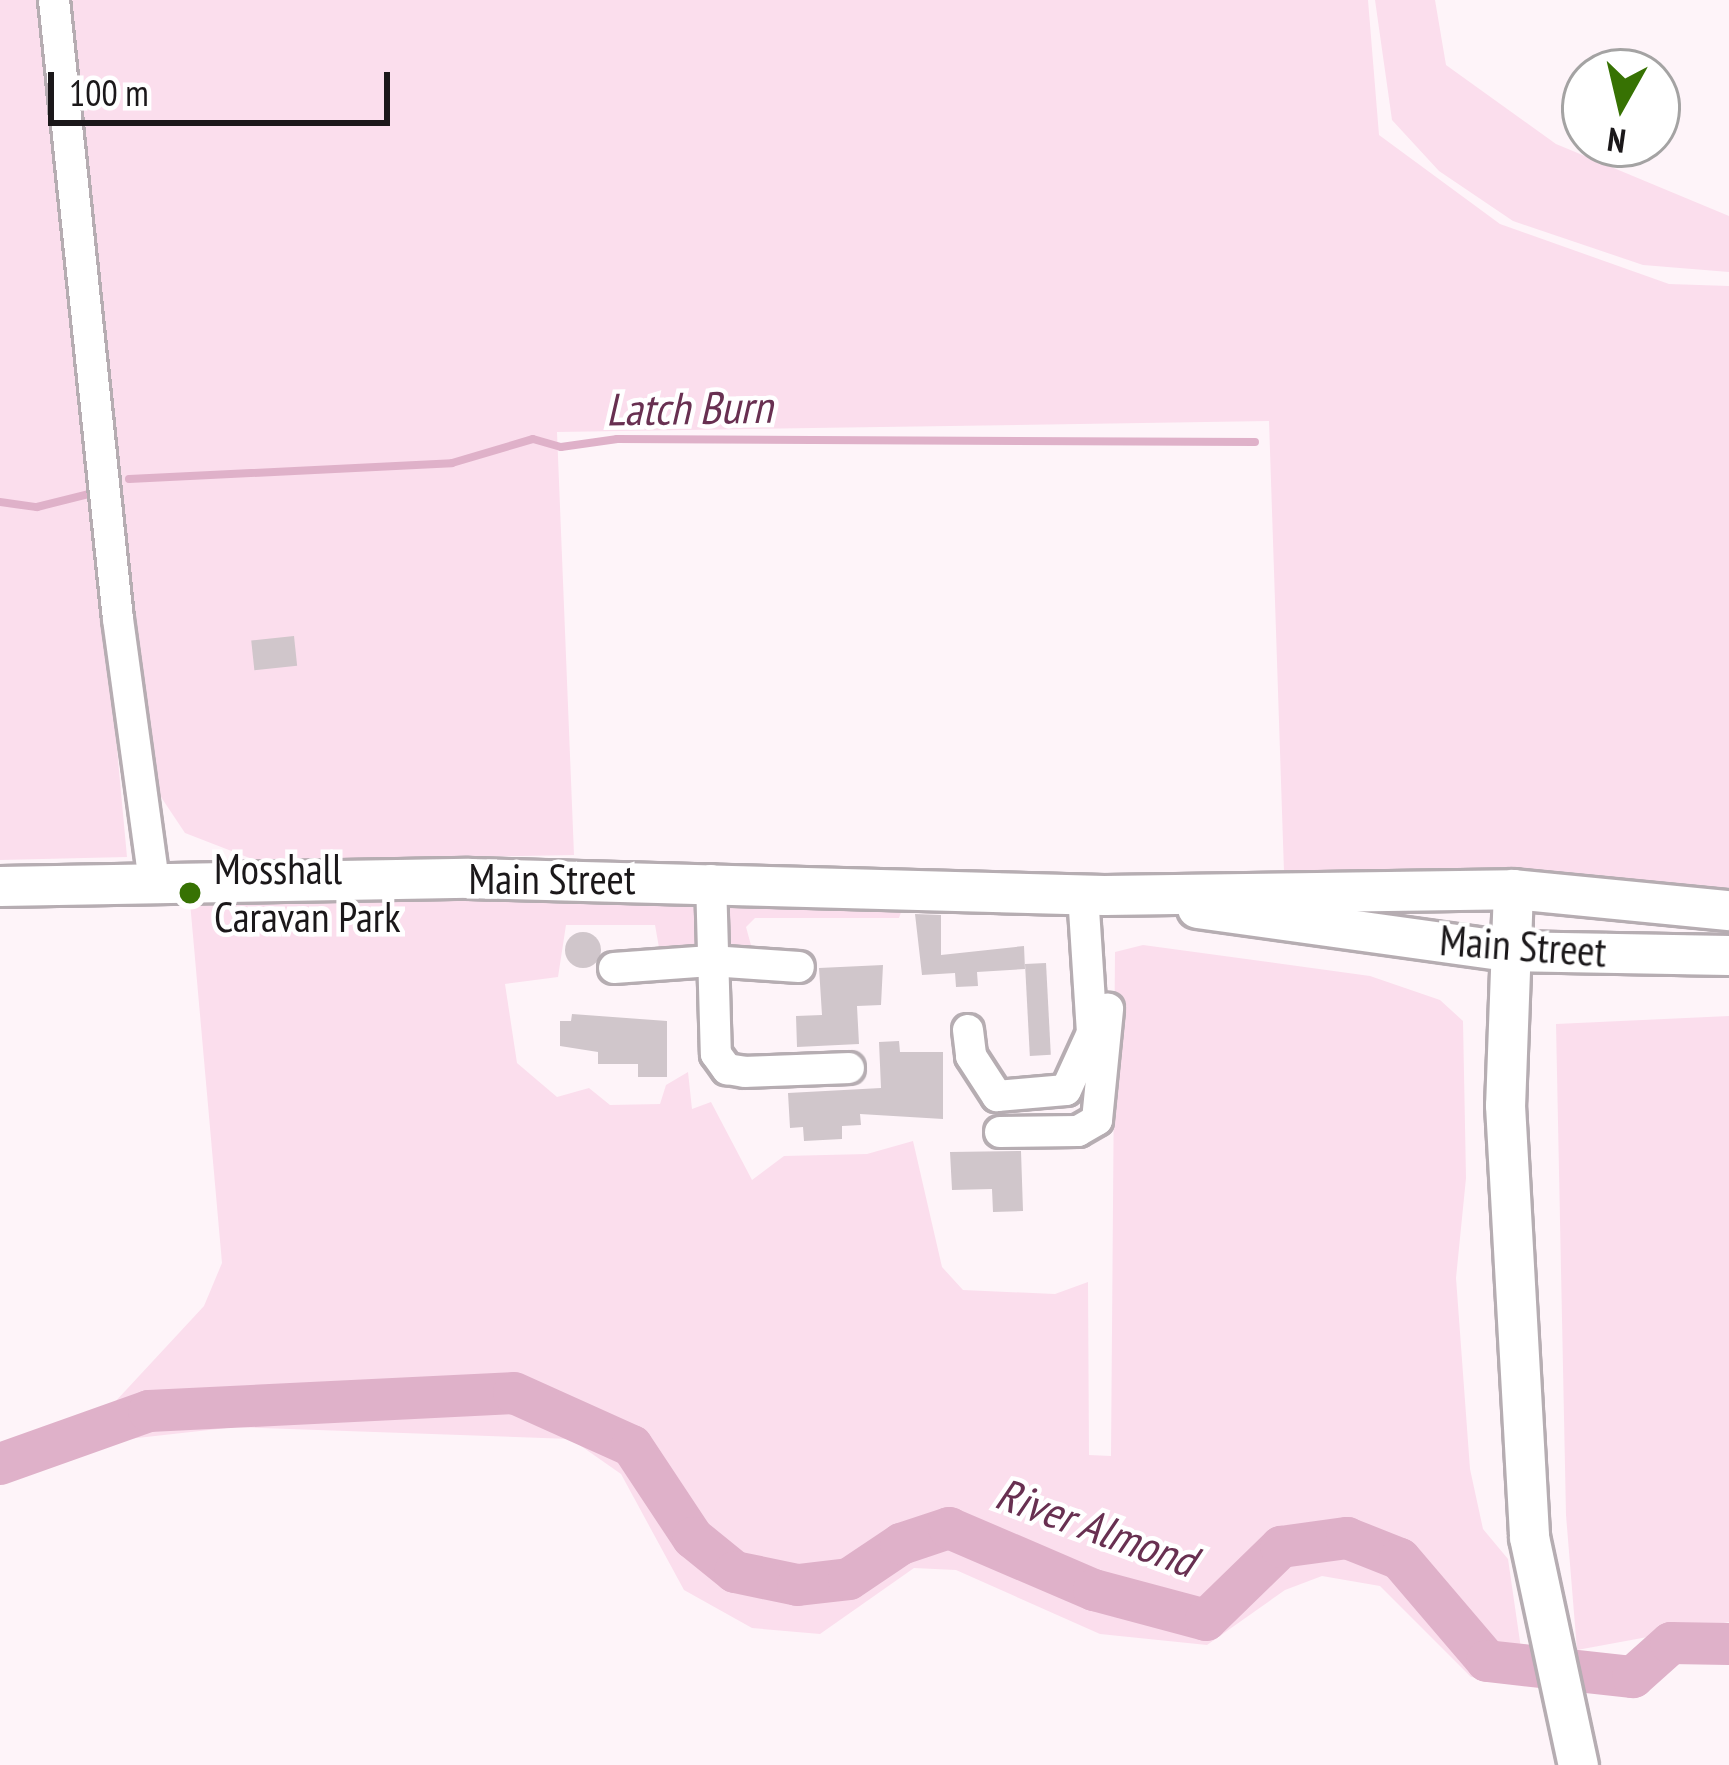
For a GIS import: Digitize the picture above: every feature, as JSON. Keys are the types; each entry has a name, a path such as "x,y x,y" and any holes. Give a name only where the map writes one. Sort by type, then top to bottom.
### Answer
{"main road":[{"name":"Main Street","path":"0,886 711,880 1094,895 1509,920 1729,955"},
{"name":"Main Street","path":"1094,895 1410,891 1509,920 1729,910"},
{"path":"1509,920 1515,1349 1529,1537 1578,1765"}],"lane":[{"path":"54,0 118,619 154,882"},
{"path":"711,880 713,1032 727,1069 849,1068"},
{"path":"964,1030 970,1056 997,1096 1066,1090 1092,1034 1094,895"},
{"path":"1000,1132 1078,1131 1097,1120 1110,1043 1094,895"},
{"path":"614,968 711,961 799,967"}],"shaded area":[{"path":"0,0 41,0 58,110 127,857 0,860"},
{"path":"61,0 1368,0 1379,135 1500,224 1669,284 1729,286 1729,901 1463,876 1284,872 1269,421 557,432 574,855 257,861 185,833 159,794 112,479 77,71 69,61"},
{"path":"1375,0 1435,0 1446,65 1561,146 1561,168 1614,168 1729,216 1729,272 1643,265 1513,221 1439,171 1392,120"},
{"path":"527,889 685,892 698,917 696,957 661,959 655,925 566,925 558,977 505,984 517,1063 557,1097 589,1088 610,1105 660,1104 666,1085 688,1072 692,1109 711,1102 752,1180 784,1156 867,1154 913,1141 942,1267 963,1290 1055,1294 1088,1282 1089,1455 1111,1456 1115,952 1143,945 1370,976 1440,1000 1463,1021 1466,1178 1456,1278 1470,1469 1483,1529 1508,1559 1526,1683 1471,1677 1380,1586 1322,1576 1285,1590 1207,1645 1100,1634 956,1570 914,1568 820,1634 752,1628 684,1590 621,1474 571,1439 236,1427 128,1439 0,1484 0,1451 114,1403 204,1306 222,1263 190,902"},
{"path":"729,898 904,904 899,918 755,918 746,927 754,956 727,949 719,913"},
{"path":"1729,1016 1729,1622 1577,1650 1566,1515 1556,1024"}],"building":[{"path":"294,636 297,666 254,670 251,640"},
{"path":"915,914 941,915 941,955 1024,946 1025,969 977,972 978,986 956,987 955,973 922,975"},
{"path":"583,932 596,937 601,950 596,963 583,968 570,963 565,950 570,937"},
{"path":"1046,963 1051,1055 1030,1056 1025,964"},
{"path":"883,965 881,1005 857,1006 859,1044 797,1047 796,1016 822,1015 819,968"},
{"path":"572,1014 667,1021 667,1077 638,1077 638,1064 598,1064 598,1052 560,1046 560,1021 571,1021"},
{"path":"899,1041 900,1052 943,1052 943,1119 860,1114 861,1125 842,1126 842,1139 804,1141 803,1127 790,1128 788,1093 881,1088 879,1042"},
{"path":"1021,1151 1023,1211 993,1212 992,1189 952,1190 950,1152"}],"waterway":[{"name":"Latch Burn","path":"129,479 452,463 533,439 561,447 617,439 1255,442"},
{"name":"Latch Burn","path":"0,502 37,507 89,494"},
{"name":"River Almond","path":"0,1464 149,1411 514,1393 632,1446 693,1538 735,1572 798,1585 849,1579 901,1544 949,1528 1094,1590 1206,1620 1281,1547 1347,1538 1400,1559 1487,1661 1633,1677 1671,1643 1729,1644"}],"place":[{"name":"Mosshall Caravan Park","path":"190,893"}]}
